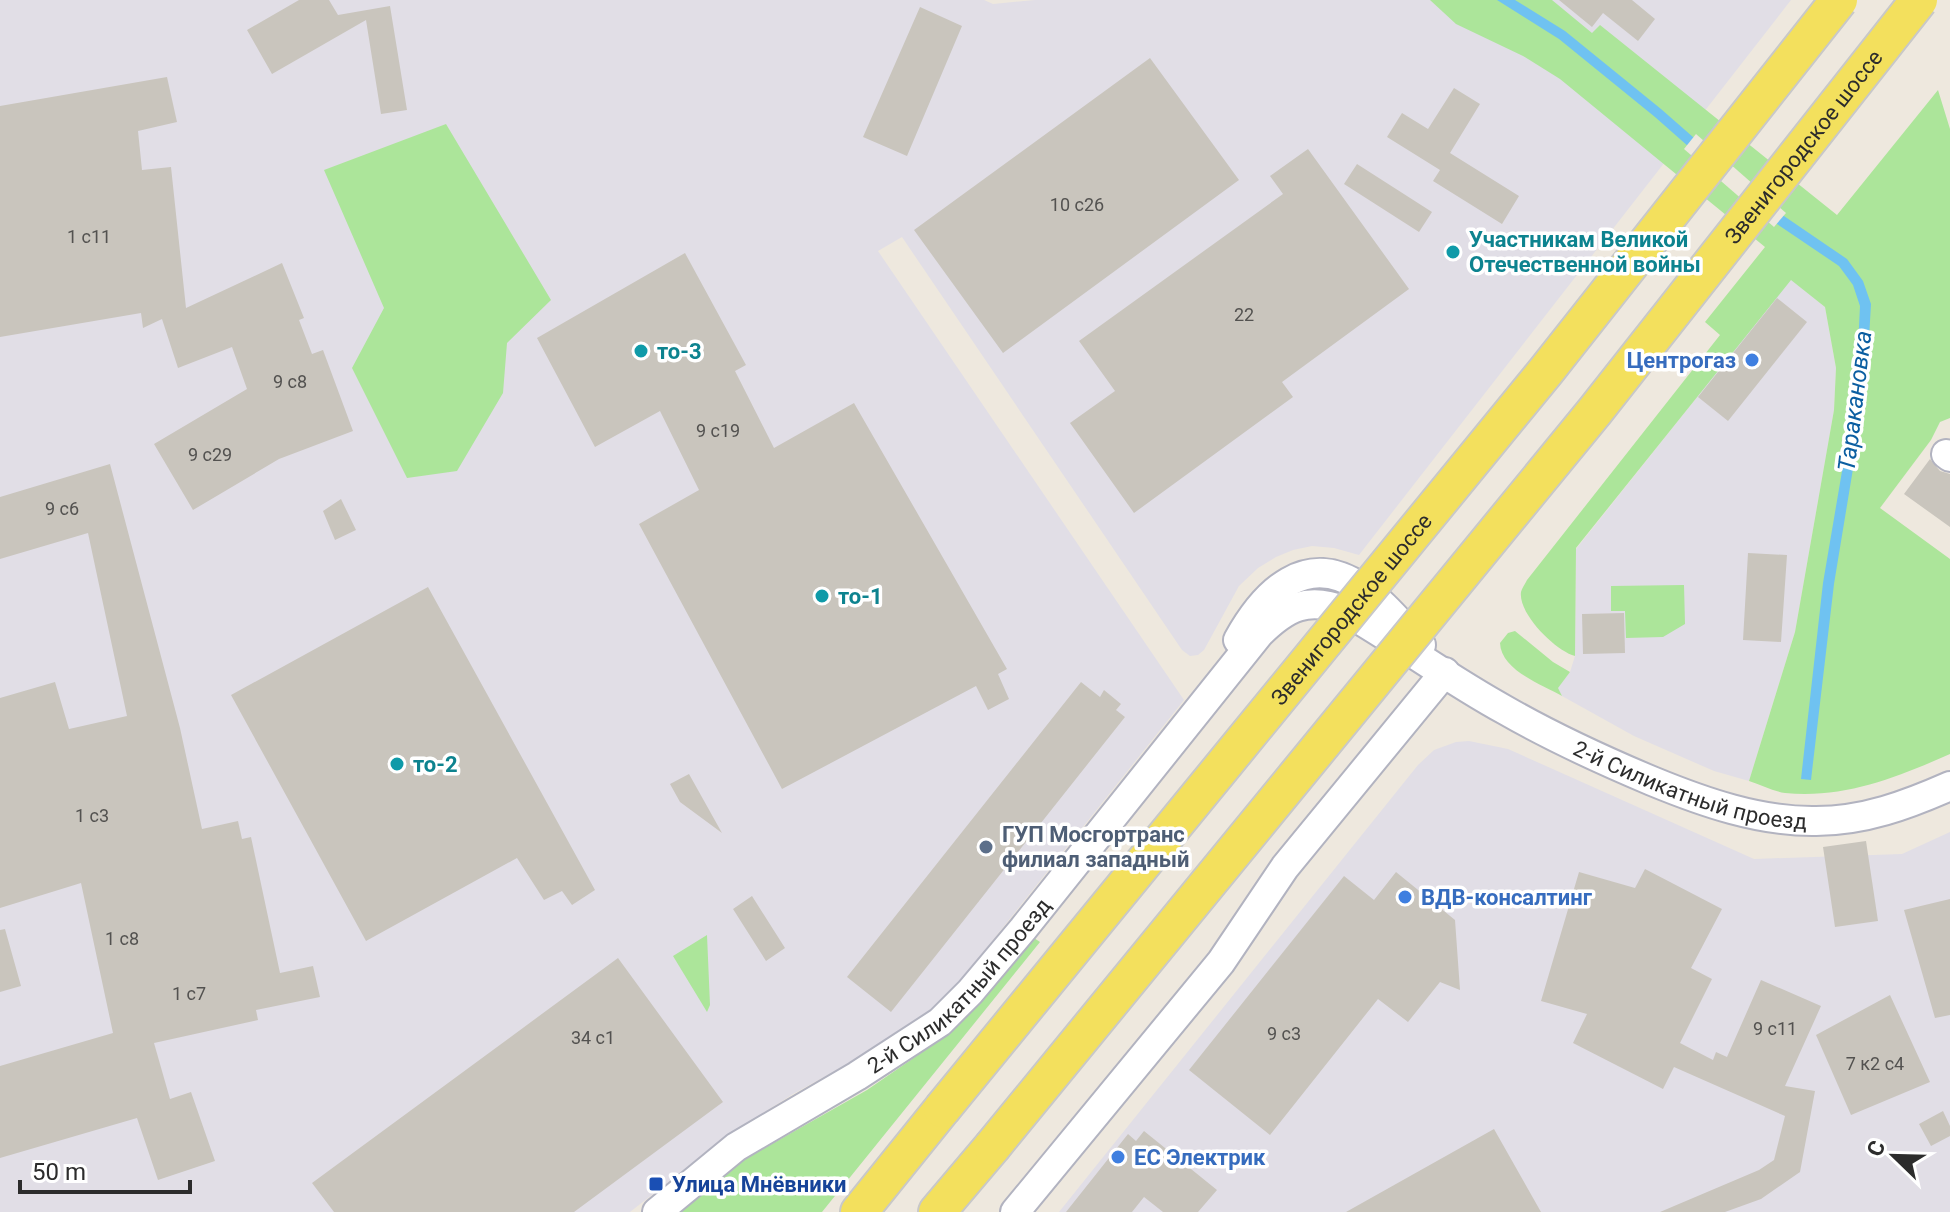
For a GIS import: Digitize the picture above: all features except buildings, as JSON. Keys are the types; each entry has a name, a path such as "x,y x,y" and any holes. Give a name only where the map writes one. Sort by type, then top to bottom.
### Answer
{"main road":[{"name":"Звенигородское шоссе","path":"859,1212 1546,371 1839,0"},
{"name":"Звенигородское шоссе","path":"945,1204 1595,411 1919,0"}],"street":[{"name":"2-й Силикатный проезд","path":"657,1212 749,1139 857,1076 940,1022 970,992 1043,905 1206,698 1256,609 1282,584 1310,575 1338,577 1361,587 1445,672 1512,714 1619,766 1701,801 1780,819 1816,821 1864,817 1950,786"},
{"path":"1015,1212 1221,962 1285,867 1445,672"}],"shaded area":[{"path":"0,0 984,0 993,4 1035,0 1791,0 1359,555 1312,546 1293,550 1258,568 1239,586 1204,650 1198,655 1190,656 1182,650 902,237 878,251 1184,700 969,970 929,1014 902,1034 793,1094 727,1136 630,1212 0,1212"},
{"path":"1791,279 1825,307 1836,368 1834,410 1795,632 1749,781 1714,771 1634,736 1562,696 1557,688 1570,672 1575,656 1576,549"},
{"path":"1469,741 1508,749 1754,859 1902,854 1950,832 1950,1212 1059,1212 1418,765 1434,750"}],"green space":[{"path":"1430,0 1552,0 1592,33 1600,25 1837,215 1938,90 1950,129 1950,418 1940,422 1931,440 1880,508 1950,559 1950,754 1890,778 1828,793 1785,793 1749,781 1795,632 1834,410 1836,368 1825,307 1791,280 1576,548 1575,656 1558,647 1532,621 1522,601 1521,592 1527,580 1720,335 1705,322 1765,247 1560,79 1523,56 1456,24"},
{"path":"446,124 551,300 507,343 503,393 457,471 407,478 352,368 384,308 324,170"},
{"path":"1684,585 1685,624 1663,637 1626,638 1625,611 1611,611 1611,586"},
{"path":"1515,631 1570,672 1558,688 1562,696 1524,676 1507,661 1500,643 1508,633"},
{"path":"707,935 710,1005 707,1012 673,956"},
{"path":"1034,938 1040,942 822,1212 681,1212 745,1159 867,1090 950,1033 982,1001"}],"water":[{"name":"Таракановка","path":"1497,0 1515,0 1565,31 1661,109 1781,214 1847,259 1863,281 1871,304 1866,390 1834,584 1811,780 1801,779 1823,583 1856,389 1860,306 1853,285 1839,266 1774,222 1655,117 1559,39"}],"pier":[{"path":"1696,134 1786,213 1774,227 1684,149"}],"place":[{"name":"Участникам Великой Отечественной войны","path":"1453,252"},
{"name":"то-3","path":"641,351"},
{"name":"Центрогаз","path":"1752,360"},
{"name":"то-1","path":"822,596"},
{"name":"то-2","path":"397,764"},
{"name":"ГУП Мосгортранс филиал западный","path":"986,847"},
{"name":"ВДВ-консалтинг","path":"1405,897"},
{"name":"ЕС Электрик","path":"1118,1157"},
{"name":"Улица Мнёвники","path":"656,1184"}]}
